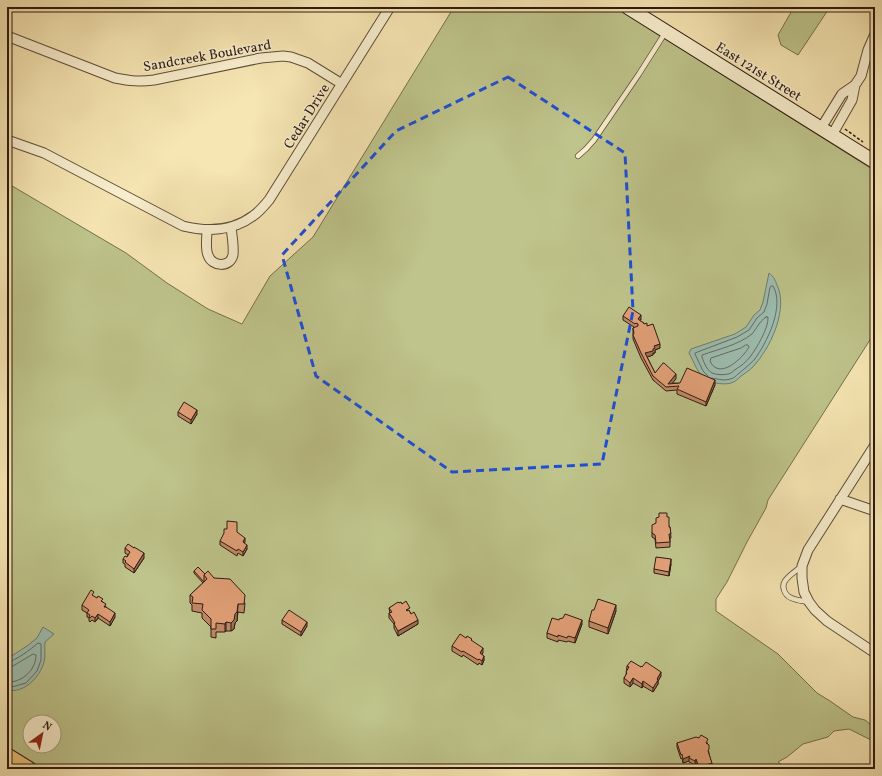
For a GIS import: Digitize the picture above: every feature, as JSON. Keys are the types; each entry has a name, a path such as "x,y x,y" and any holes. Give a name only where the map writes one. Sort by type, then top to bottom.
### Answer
{"main road":[{"path":"7,756 28,769"}],"street":[{"name":"Cedar Drive","path":"7,140 44,153 184,226 194,229 207,230 232,227 242,223 252,216 269,200 390,7"},
{"name":"East 121st Street","path":"627,7 875,162"},
{"path":"826,132 842,94 855,85 861,76 868,50 875,34"},
{"name":"Sandcreek Boulevard","path":"7,36 115,78 129,81 139,82 154,80 261,58 283,56 299,59 308,63 342,84"},
{"path":"826,132 852,100 855,85"},
{"path":"207,230 208,256 213,263 224,264 230,261 232,257 232,227"},
{"path":"875,445 808,550 802,566 804,592 815,610 827,621 875,653"},
{"path":"840,499 875,511"}],"lane":[{"path":"578,156 594,140 640,74 666,31"},
{"path":"802,566 783,584 786,595 790,598 809,602"}],"highlighted area":[{"path":"508,77 625,153 633,311 602,464 452,472 316,376 282,255 396,131"}],"green space":[{"path":"454,7 615,7 875,171 875,332 768,500 766,508 727,582 716,599 716,611 778,654 817,693 853,717 865,720 875,728 875,742 849,729 834,731 828,737 803,744 787,757 778,762 786,769 44,769 7,746 7,183 126,253 167,283 208,309 242,324 270,276 313,237"},
{"path":"794,7 830,7 798,55 781,45 778,35"}],"water":[{"path":"769,273 777,285 781,304 777,325 768,346 754,366 734,382 722,384 707,381 699,372 689,353 691,349 735,334 746,327 754,315 760,310"},
{"path":"43,627 54,634 45,642 45,660 42,668 35,679 25,687 13,691 7,690 7,659 37,638"}],"building":[{"path":"629,307 641,315 638,319 644,324 647,323 647,326 653,324 660,344 654,346 655,348 653,351 645,353 655,373 664,363 676,374 668,384 680,383 687,368 715,380 706,402 677,389 679,386 666,387 653,376 633,335 633,328 638,326 638,324 635,324 623,316"},
{"path":"184,402 197,410 191,420 178,412"},
{"path":"659,513 667,513 667,517 669,517 671,534 669,534 670,542 656,543 655,535 652,533 652,525 656,523 656,518 659,517"},
{"path":"227,521 237,522 237,532 245,538 243,542 247,545 243,552 238,549 237,551 220,541 224,533 224,529 227,529"},
{"path":"128,544 144,553 134,569 123,559 125,556 127,557 130,552 125,548"},
{"path":"656,557 671,559 669,572 654,569"},
{"path":"198,567 205,574 204,582 194,571"},
{"path":"208,571 214,578 230,579 245,595 244,604 238,604 234,620 231,623 226,622 225,624 216,623 216,629 211,629 211,619 202,610 203,604 192,603 193,597 190,595 207,579 204,575"},
{"path":"91,590 94,592 92,595 103,599 101,601 106,604 104,607 115,613 110,622 98,614 95,618 92,616 90,618 89,617 90,615 87,613 89,610 82,605"},
{"path":"598,599 616,605 608,628 589,621 592,610 594,610"},
{"path":"406,601 410,608 406,610 409,610 411,614 414,612 418,620 398,631 389,613 392,612 389,608 398,602 401,602 402,604"},
{"path":"289,610 307,622 301,632 282,620"},
{"path":"565,614 582,620 575,638 568,636 567,638 558,635 558,637 547,633 552,618 559,620 563,618"},
{"path":"460,634 466,638 467,636 472,639 471,640 483,648 480,653 484,656 482,661 452,646"},
{"path":"631,661 641,667 646,662 661,672 653,688 643,681 642,684 633,678 630,683 624,678 629,667 627,666"},
{"path":"701,735 708,739 706,743 709,745 708,751 712,763 699,767 696,759 695,761 689,758 690,756 683,759 677,743 696,737 699,738"}]}
